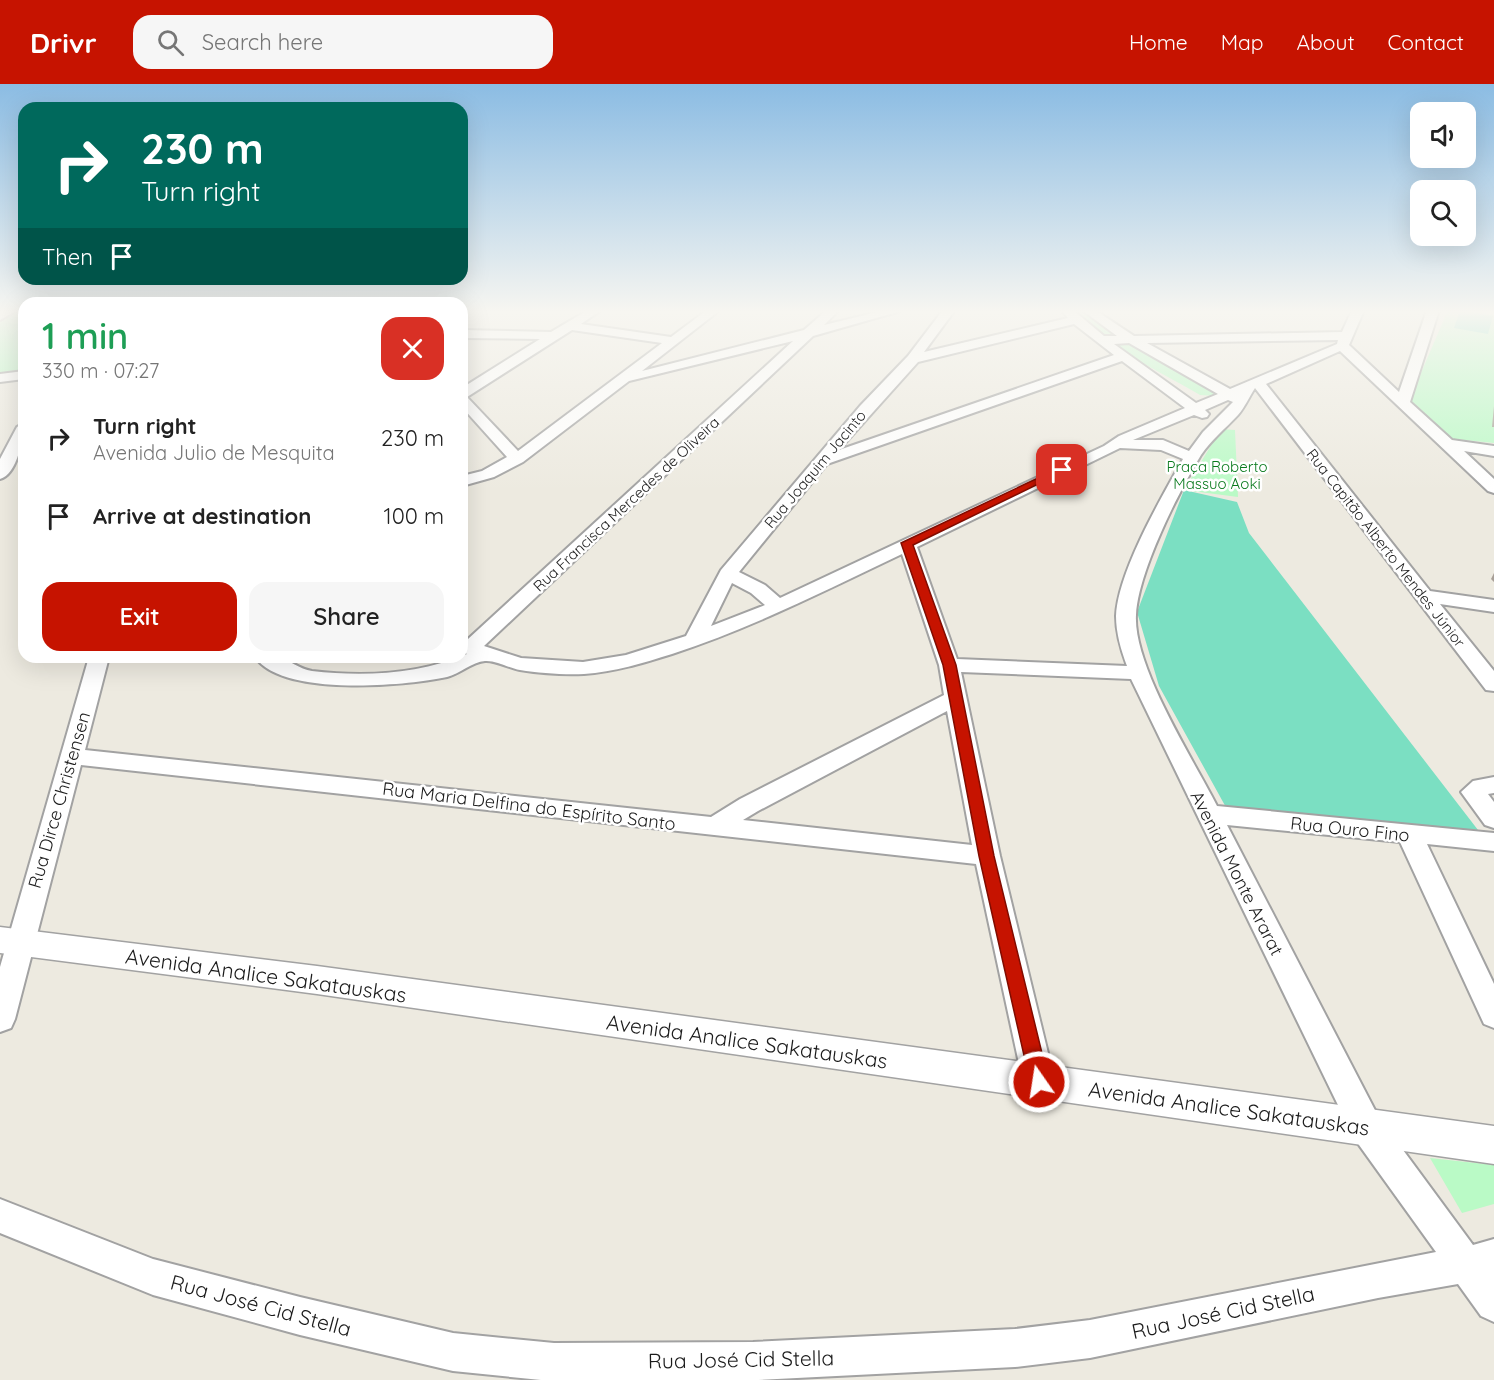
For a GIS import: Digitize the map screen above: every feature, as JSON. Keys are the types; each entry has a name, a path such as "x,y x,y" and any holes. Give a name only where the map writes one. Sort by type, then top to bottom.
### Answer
{"street":[{"path":"468,390 499,370"},
{"path":"468,479 488,474 517,459 633,370"},
{"path":"621,380 662,370"},
{"name":"Rua Francisca Mercedes de Oliveira","path":"472,648 768,370"},
{"name":"Rua Joaquim Jacinto","path":"694,640 728,574 821,461 903,370"},
{"path":"821,461 1082,370"},
{"path":"1143,370 1192,408 1236,399 1262,402 1279,410"},
{"path":"1186,370 1236,399"},
{"path":"472,648 521,664 583,668 629,661 694,640 778,606 1192,408 1236,399 1290,370"},
{"path":"1373,370 1445,444 1494,488"},
{"path":"1403,402 1413,370"},
{"path":"0,378 18,376"},
{"name":"Rua Capitão Alberto Mendes Júnior","path":"1236,399 1279,410 1494,685"},
{"name":"Avenida Monte Ararat","path":"1236,399 1191,457 1146,552 1128,599 1127,630 1140,673 1207,814 1366,1127 1480,1261 1494,1303"},
{"path":"468,406 517,459"},
{"path":"0,474 18,439"},
{"path":"1108,449 1135,443 1153,443 1172,447 1191,457"},
{"path":"1445,444 1494,451"},
{"path":"907,543 949,665 987,856 1039,1082"},
{"path":"728,574 758,589 778,606"},
{"path":"1422,595 1494,606"},
{"name":"Rua Dirce Christensen","path":"0,1019 9,941 71,756 97,663"},
{"name":"Rua Francisca Mercedes de Oliveira","path":"274,663 281,668 309,677 398,679 444,671 454,663"},
{"path":"949,665 1140,673"},
{"path":"712,828 750,805 956,698"},
{"name":"Rua Maria Delfina do Espírito Santo","path":"71,756 506,802 712,828 987,856"},
{"path":"1494,784 1481,787 1473,792 1494,819"},
{"name":"Rua Ouro Fino","path":"1207,814 1410,836 1494,842"},
{"path":"1410,836 1494,1015"},
{"name":"Avenida Analice Sakatauskas","path":"9,941 316,981 1494,1145"},
{"name":"Rua José Cid Stella","path":"0,1216 153,1277 300,1316 453,1352 554,1362 753,1361 1016,1347 1090,1339 1480,1261"}],"green space":[{"path":"0,370 18,370 18,371 0,373"},
{"path":"1157,370 1186,370 1221,391 1216,396 1200,395"},
{"path":"1422,370 1494,370 1494,443 1444,438 1408,403"},
{"name":"Praça Roberto Massuo Aoki","path":"1221,429 1235,430 1238,497 1184,490"},
{"path":"1184,490 1237,502 1249,533 1478,830 1228,811 1159,686 1137,612"},
{"path":"1430,1158 1494,1165 1494,1204 1462,1213"}],"route":[{"path":"1039,1082 987,856 949,665 907,543 1062,470"}]}
